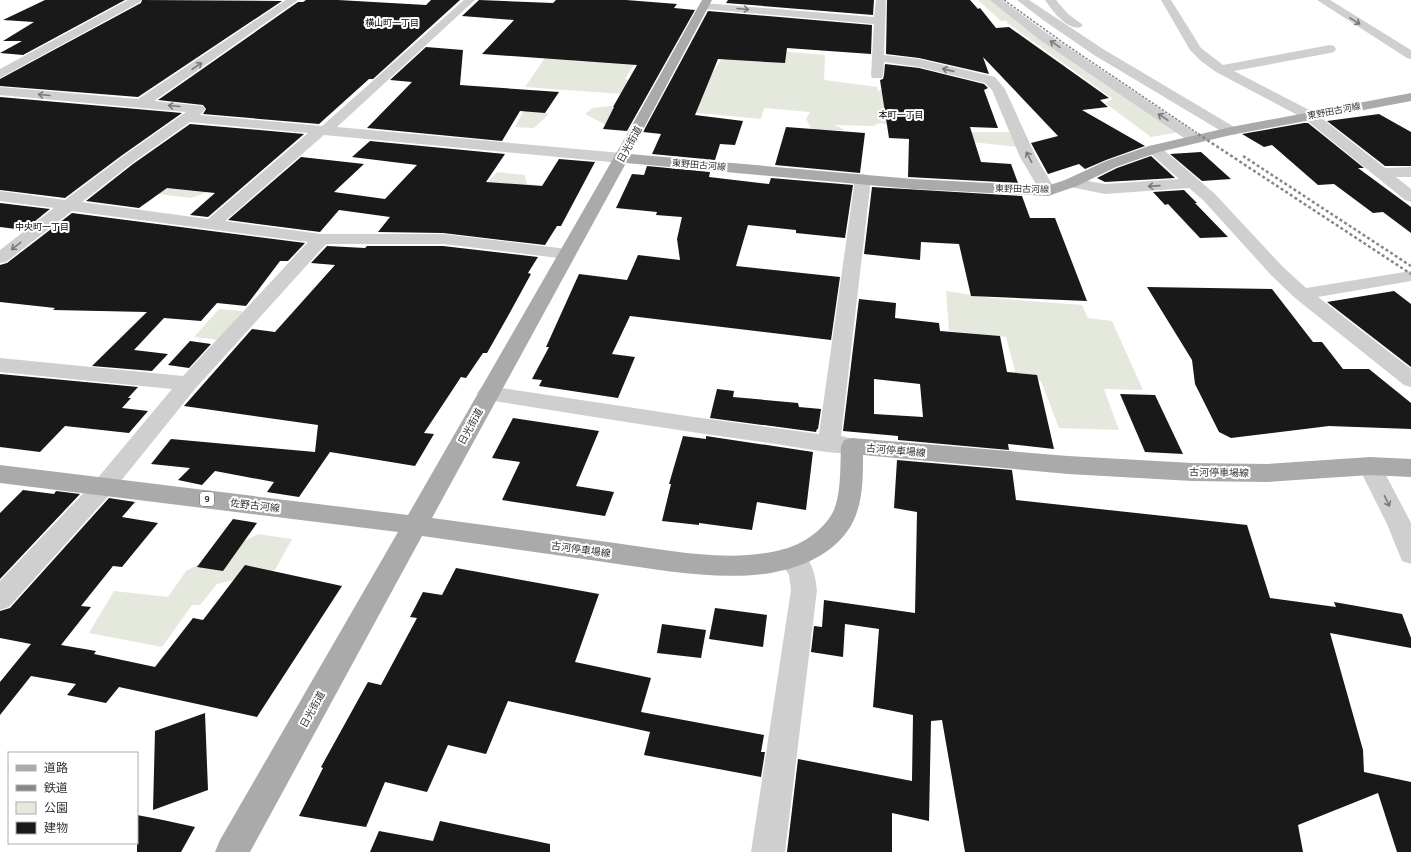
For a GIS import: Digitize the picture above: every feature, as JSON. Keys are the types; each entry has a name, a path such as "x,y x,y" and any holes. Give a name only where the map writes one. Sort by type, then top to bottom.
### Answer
{"main road":[{"name":"日光街道","path":"232,852 621,158 706,3"},
{"name":"東野田古河線","path":"621,158 913,184 1048,191 1071,184 1111,164 1154,149 1231,131 1411,97"},
{"name":"古河停車場線","path":"415,526 693,564 728,566 764,563 792,558 809,551 824,540 838,526 846,511 850,491 840,445 1068,465 1192,472 1268,473 1370,466 1411,468"},
{"name":"佐野古河線","path":"0,474 415,526"}],"street":[{"path":"0,74 136,0"},
{"path":"142,104 293,0"},
{"path":"212,224 323,130 470,0"},
{"path":"877,75 880,0"},
{"path":"995,0 1044,37 1195,139"},
{"path":"1022,0 1049,21 1119,65 1231,131"},
{"path":"1050,0 1064,16 1089,34 1117,58 1119,65"},
{"path":"1166,0 1196,50 1221,69 1310,116 1411,197"},
{"path":"1322,0 1411,56"},
{"path":"706,3 880,21"},
{"path":"1221,69 1330,49"},
{"path":"878,58 919,63 990,80 998,89 1028,157 1048,191"},
{"path":"0,91 198,109 188,118 127,160 0,258"},
{"path":"188,118 621,158"},
{"path":"1154,149 1209,197 1277,271 1302,294 1411,380"},
{"path":"1382,173 1411,172"},
{"path":"488,393 694,425 840,445 862,179"},
{"path":"1071,184 1105,189 1193,183"},
{"path":"0,196 321,239 443,239 567,254"},
{"path":"0,599 104,486 188,384 321,239"},
{"path":"1302,294 1411,276"},
{"path":"0,365 188,384"},
{"path":"1370,466 1399,524 1411,554"},
{"path":"768,852 804,590 802,573 792,558"}],"green space":[{"path":"978,0 995,0 1180,132 1151,137 1105,103 1113,99 1006,22 1009,21 1001,21"},
{"path":"565,33 573,53 572,61 607,62 645,47 625,79 644,82 637,95 525,87 542,62"},
{"path":"777,51 825,55 824,80 878,87 878,92 880,90 908,97 889,125 880,123 873,126 834,125 845,130 812,130 806,119 810,112 764,108 761,119 687,112 721,60"},
{"path":"612,106 615,120 606,125 585,114 592,108"},
{"path":"525,108 549,114 534,128 515,127"},
{"path":"959,132 1009,132 1019,147 962,141"},
{"path":"497,172 525,175 527,184 549,186 483,188"},
{"path":"158,185 219,188 191,198 158,194"},
{"path":"946,291 991,298 1082,305 1088,318 1112,321 1143,390 1104,389 1119,430 1059,428 1041,381 1017,378 1006,337 949,331"},
{"path":"219,309 243,311 219,340 194,337"},
{"path":"258,534 292,539 275,570 217,584 200,605 192,605 162,647 89,633 114,591 168,597 186,571"}],"building":[{"path":"45,0 125,0 23,55 0,53 22,41 3,41 34,22 3,20"},
{"path":"142,0 282,1 138,97 0,86 0,79 141,3"},
{"path":"306,0 338,0 426,5 431,0 460,0 373,79 369,79 319,124 203,114 206,109 203,105 158,100 298,2 303,2"},
{"path":"479,0 553,3 556,0 626,0 677,4 674,8 695,10 627,131 603,129 613,107 637,65 482,54 514,20 462,16"},
{"path":"728,0 874,0 873,15 726,3"},
{"path":"887,0 970,0 978,9 980,8 996,28 1009,27 1109,98 1100,100 1108,107 1082,110 1145,146 1085,169 1079,164 1048,174 1031,143 1058,136 983,57 989,74 919,58 886,54"},
{"path":"708,11 872,25 871,54 787,48 785,63 718,59 695,115 743,121 735,145 720,144 715,160 652,154 661,134 643,132"},
{"path":"426,47 463,50 460,85 559,92 545,113 520,111 502,141 367,128 412,82 390,80"},
{"path":"885,64 919,68 984,84 988,88 984,90 998,128 970,127 981,162 1011,164 1018,183 908,177 909,139 889,138 880,80 883,79"},
{"path":"0,97 182,113 65,198 0,190"},
{"path":"1379,114 1411,132 1411,166 1385,166 1327,121"},
{"path":"1308,123 1364,168 1358,168 1411,207 1411,233 1383,212 1373,213 1334,184 1318,185 1272,145 1264,147 1242,134"},
{"path":"190,124 304,134 208,217 190,215 215,193 167,188 139,208 86,201 133,164"},
{"path":"786,127 865,133 860,173 775,165"},
{"path":"370,141 505,154 486,182 542,186 559,159 595,162 561,226 557,226 545,245 443,233 378,232 390,217 339,210 320,232 228,220 301,157 364,164 334,192 385,199 417,165 352,157"},
{"path":"1201,152 1231,179 1202,181 1170,154"},
{"path":"1151,156 1175,178 1105,182 1097,178 1117,168"},
{"path":"647,166 710,172 709,177 769,184 771,178 853,185 845,238 796,233 796,230 748,225 736,266 840,277 831,340 630,316 612,354 635,357 618,398 539,386 542,380 532,379 549,347 546,347 579,274 627,280 638,255 680,260 677,239 682,217 656,215 657,212 616,208 632,174 644,175"},
{"path":"872,187 1022,196 1030,218 1055,218 1087,301 971,296 959,244 921,242 920,260 864,254"},
{"path":"1184,190 1228,237 1200,238 1168,204 1165,205 1153,192"},
{"path":"0,203 50,209 24,230 0,227"},
{"path":"72,213 305,243 288,261 280,261 246,306 217,303 201,321 164,318 134,350 168,354 152,371 92,366 147,312 53,310 55,308 0,302 0,265 7,263"},
{"path":"327,246 365,248 367,246 443,246 538,257 528,273 531,274 487,353 483,353 466,378 461,377 424,433 434,434 415,466 330,452 299,497 267,492 274,482 215,471 202,485 178,480 190,468 151,464 171,439 315,452 318,425 184,406 252,329 275,332 335,265 311,263"},
{"path":"1147,287 1272,289 1313,342 1322,342 1343,369 1369,369 1411,403 1411,429 1329,426 1231,438 1219,432 1195,384 1192,360"},
{"path":"1394,291 1411,304 1411,367 1327,302"},
{"path":"859,299 896,303 895,318 939,323 940,331 1000,336 1007,372 1037,375 1054,449 1008,444 1009,450 898,440 898,436 843,431","holes":["874,379 920,384 923,417 874,414"]},
{"path":"190,341 211,344 189,368 168,365"},
{"path":"0,374 138,387 128,398 131,398 122,408 148,411 129,433 65,426 40,452 0,447"},
{"path":"717,389 734,391 733,397 798,403 799,407 821,409 818,429 816,432 710,418"},
{"path":"1120,394 1155,395 1183,454 1145,452"},
{"path":"513,418 599,431 576,486 614,492 605,516 502,500 520,462 492,458"},
{"path":"683,436 706,439 706,436 813,452 806,510 757,502 752,530 699,523 699,525 662,521 671,484 669,484"},
{"path":"897,460 1012,470 1016,500 1247,525 1270,598 1336,607 1334,602 1402,614 1411,638 1411,648 1330,633 1363,750 1364,772 1411,782 1411,852 1397,852 1378,793 1298,825 1303,852 965,852 942,720 931,721 929,821 892,813 892,852 787,852 798,759 912,781 913,715 873,707 879,629 845,624 843,657 811,652 814,626 822,627 824,600 915,613 917,512 894,508"},
{"path":"23,490 54,494 56,491 80,494 0,579 0,513"},
{"path":"109,498 135,502 122,517 158,523 122,567 113,566 81,606 91,607 61,645 96,651 94,654 155,667 193,618 203,620 245,565 342,586 257,717 119,687 106,703 67,695 76,684 31,676 0,715 0,682 31,644 0,638 0,611 10,608"},
{"path":"233,519 257,523 223,571 197,567"},
{"path":"456,568 599,594 575,662 651,678 641,712 764,735 761,752 765,752 761,777 644,755 650,732 508,701 486,754 448,745 427,792 385,782 366,827 299,816 323,768 321,767 368,682 381,685 417,618 410,617 423,592 442,595"},
{"path":"715,608 767,615 763,647 709,639"},
{"path":"662,624 706,630 701,658 657,653"},
{"path":"205,713 208,790 153,810 155,731"},
{"path":"138,815 195,827 181,852 137,852"},
{"path":"440,821 550,844 550,852 370,852 379,831 433,841"}],"railway":[{"path":"1004,0 1065,44 1200,135"},
{"path":"1198,134 1411,274"},
{"path":"1243,156 1411,266"}],"district":[{"name":"横山町一丁目","path":"392,23"},
{"name":"本町一丁目","path":"901,115"},
{"name":"中央町一丁目","path":"42,227"}]}
